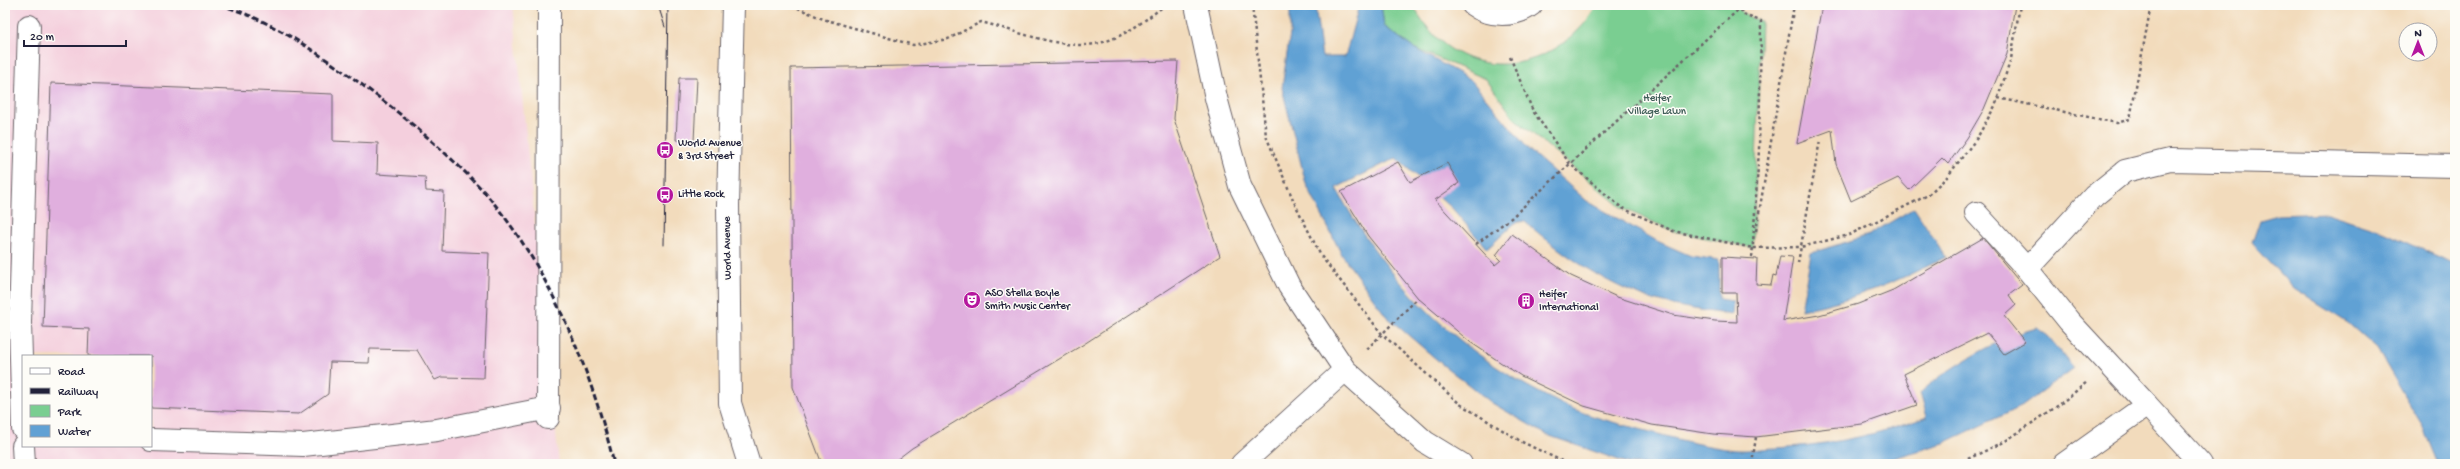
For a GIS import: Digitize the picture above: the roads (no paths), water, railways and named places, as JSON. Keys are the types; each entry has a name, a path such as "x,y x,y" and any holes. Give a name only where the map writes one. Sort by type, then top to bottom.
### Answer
{"street":[{"path":"152,440 303,444 437,430 548,413 549,5"},
{"name":"World Avenue","path":"733,5 728,205 730,403 749,464"},
{"path":"1196,5 1216,98 1240,186 1289,286 1345,370 1425,442 1461,464"},
{"path":"1473,5 1493,14 1510,14 1531,5"},
{"path":"22,418 13,321 29,26"},
{"path":"2027,269 2094,196 2124,171 2170,160 2455,166"},
{"path":"1976,213 2027,269 2069,321 2201,464"},
{"path":"1242,464 1345,370"},
{"path":"2064,464 2147,405"},
{"path":"23,447 24,464"}],"water":[{"path":"1290,5 1315,5 1322,57 1345,57 1359,5 1381,5 1384,26 1412,47 1471,80 1529,150 1587,201 1657,241 1691,256 1719,260 1719,299 1733,301 1732,315 1664,303 1642,296 1610,282 1565,254 1524,221 1515,223 1487,249 1452,208 1396,158 1336,188 1357,223 1380,256 1405,287 1432,315 1462,341 1494,365 1528,386 1564,405 1605,420 1702,445 1736,450 1777,448 1817,444 1853,438 1927,417 1920,393 1932,383 1960,363 1976,354 2007,338 2037,328 2048,336 2074,368 2024,405 1944,443 1874,464 1630,464 1547,435 1492,403 1443,365 1386,316 1342,255 1306,184 1282,88 1290,33"},
{"path":"1914,208 1946,257 1875,289 1839,301 1801,310 1811,253 1869,235"},
{"path":"2327,213 2379,230 2455,264 2455,464 2438,464 2422,425 2377,349 2348,323 2294,289 2252,243 2260,220 2278,215"}],"tram line":[{"path":"658,5 665,27"},
{"path":"664,245 668,5"}],"railway":[{"path":"220,5 255,18 288,35 350,76 428,137 471,178 497,207 520,239 541,274 560,311 592,388 614,464"}],"place":[{"name":"World Avenue & 3rd Street","path":"665,150"},
{"name":"Little Rock","path":"665,195"},
{"name":"ASO Stella Boyle Smith Music Center","path":"972,300"},
{"name":"Heifer International","path":"1526,301"}],"park label":[{"name":"Heifer Village Lawn","path":"1657,105"}]}
